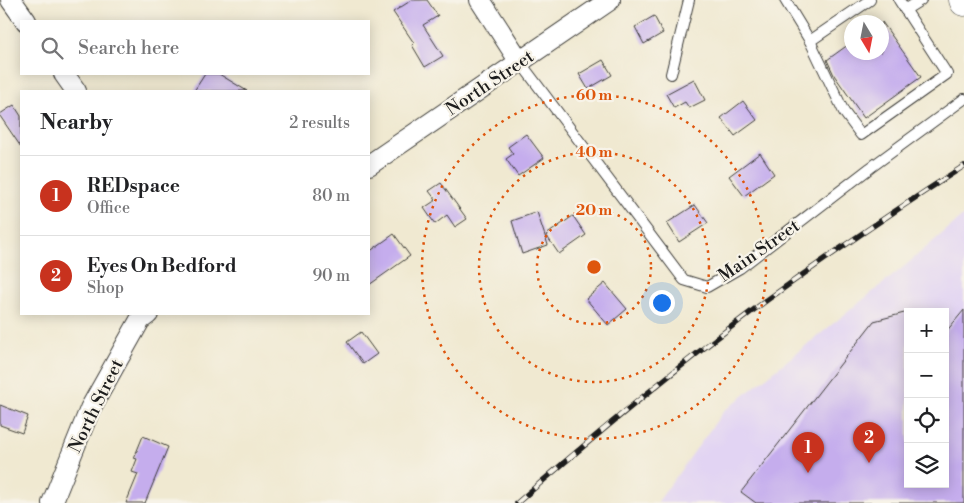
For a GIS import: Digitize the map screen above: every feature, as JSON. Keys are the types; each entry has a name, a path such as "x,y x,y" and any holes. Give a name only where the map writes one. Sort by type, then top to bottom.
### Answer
{"street":[{"path":"11,0 25,20"},
{"name":"Main Street","path":"480,0 520,62"},
{"name":"North Street","path":"370,164 610,0"},
{"path":"65,75 75,90"},
{"name":"North Street","path":"52,503 90,409 140,320 147,315"}],"lane":[{"path":"671,74 689,0"},
{"path":"785,0 810,41 844,112 861,135 947,74 899,0"},
{"path":"810,41 870,0"},
{"path":"905,10 921,0"},
{"name":"Main Street","path":"520,62 684,280 707,287 740,268 870,168 964,99"}],"shaded area":[{"path":"964,215 964,503 657,503 723,412 900,270"}],"building":[{"path":"412,0 427,0 438,16 423,25 443,56 425,67 412,45 414,43 393,12"},
{"path":"654,16 663,33 644,44 635,27"},
{"path":"889,32 921,77 864,118 834,75 827,60 844,48 844,60 889,60"},
{"path":"603,60 612,75 588,89 579,74"},
{"path":"204,75 221,75 245,90 195,90"},
{"path":"694,79 705,100 689,108 685,102 674,108 666,94"},
{"path":"743,101 757,120 735,136 721,118"},
{"path":"14,105 20,114 20,146 0,116 0,114"},
{"path":"526,134 544,158 518,176 506,159 513,154 508,147"},
{"path":"760,153 774,174 744,196 729,176"},
{"path":"441,183 467,219 455,227 447,215 435,224 424,208 436,200 429,191"},
{"path":"695,205 708,223 679,242 667,223"},
{"path":"537,212 548,245 522,254 512,221"},
{"path":"573,216 586,235 559,254 546,235"},
{"path":"394,234 410,256 370,284 370,251"},
{"path":"605,283 627,309 608,325 586,299"},
{"path":"964,310 964,503 756,503 741,492 874,321 904,313 904,488 949,488 949,328"},
{"path":"361,332 377,354 363,364 347,342"},
{"path":"0,405 28,416 22,433 0,425"},
{"path":"143,436 168,447 145,503 126,503 138,474 132,472 137,459 134,458"}],"railway":[{"path":"517,503 640,399 735,324 840,249 964,166"}],"place":[{"name":"Eyes On Bedford","path":"869,463"},
{"name":"REDspace","path":"808,473"}]}
